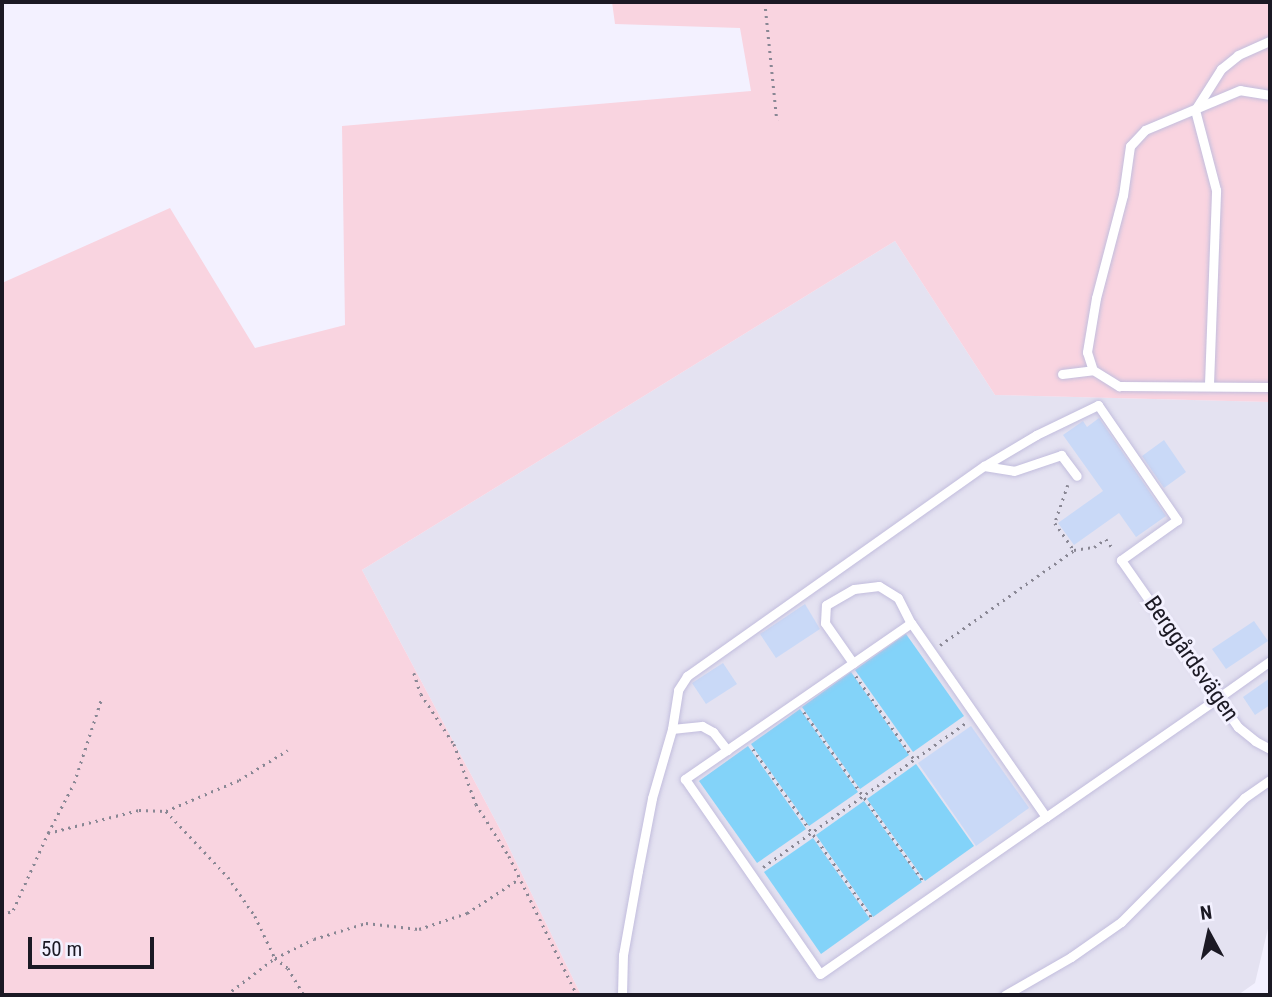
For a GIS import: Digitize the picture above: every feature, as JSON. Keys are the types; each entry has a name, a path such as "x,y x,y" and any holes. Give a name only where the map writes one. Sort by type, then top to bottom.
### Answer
{"lane":[{"path":"1209,384 1216,190 1195,110 1221,69 1238,55 1270,41"},
{"path":"1093,370 1087,352 1096,299 1123,195 1130,146 1145,130 1240,90 1270,95"},
{"path":"1062,374 1093,370 1119,386 1209,384 1270,387"},
{"path":"622,995 623,955 652,799 672,729 678,690 687,676 984,466 1036,435 1098,405 1177,520 1121,560"},
{"path":"984,466 1014,471 1061,455 1077,476"},
{"name":"Berggårdsvägen","path":"1121,560 1238,727 1270,749"},
{"path":"853,667 825,623 826,605 854,589 879,586 898,598 911,623 1046,817"},
{"path":"911,623 853,667 685,779 820,974 1270,660"},
{"path":"672,729 702,726 713,732 727,750"},
{"path":"1005,995 1071,957 1121,922 1244,798 1270,780"}],"path":[{"path":"765,2 777,120"},
{"path":"1074,550 1055,523 1068,484 1077,476"},
{"path":"931,651 1074,550 1094,547 1106,539 1121,560"},
{"path":"853,667 914,759"},
{"path":"414,673 421,694 454,744 476,804 520,879 577,995"},
{"path":"2,916 12,910 74,783 102,697"},
{"path":"801,708 923,881"},
{"path":"751,875 976,716"},
{"path":"750,745 872,918"},
{"path":"48,833 139,810 166,811 239,780 288,750"},
{"path":"166,811 228,877 255,916 275,958 288,968 304,995"},
{"path":"226,995 275,958 314,939 366,923 419,929 467,914 520,879"}],"shaded area":[{"path":"612,2 1270,2 1270,402 995,395 895,241 362,570 500,829 581,995 2,995 2,283 170,208 255,348 345,325 342,126 751,91 740,28 615,24"},
{"path":"895,241 995,395 1270,402 1270,920 1255,983 1238,995 581,995 500,829 362,570"}],"water":[{"path":"906,634 964,716 913,752 855,670"},
{"path":"851,672 909,755 860,789 802,707"},
{"path":"800,709 858,792 809,826 751,744"},
{"path":"748,746 806,829 757,863 699,781"},
{"path":"916,764 974,846 925,881 867,799"},
{"path":"864,801 922,882 873,917 816,835"},
{"path":"813,838 870,919 821,954 764,872"}],"building":[{"path":"1099,418 1166,516 1136,537 1119,513 1074,545 1058,523 1103,491 1063,435 1083,421 1087,427"},
{"path":"1164,440 1186,472 1164,488 1142,456"},
{"path":"805,604 820,629 776,658 760,634"},
{"path":"1254,621 1268,641 1226,669 1212,649"},
{"path":"723,663 737,684 706,704 692,683"},
{"path":"1270,678 1270,705 1255,715 1243,697"},
{"path":"971,726 1029,808 976,846 918,763"}]}
